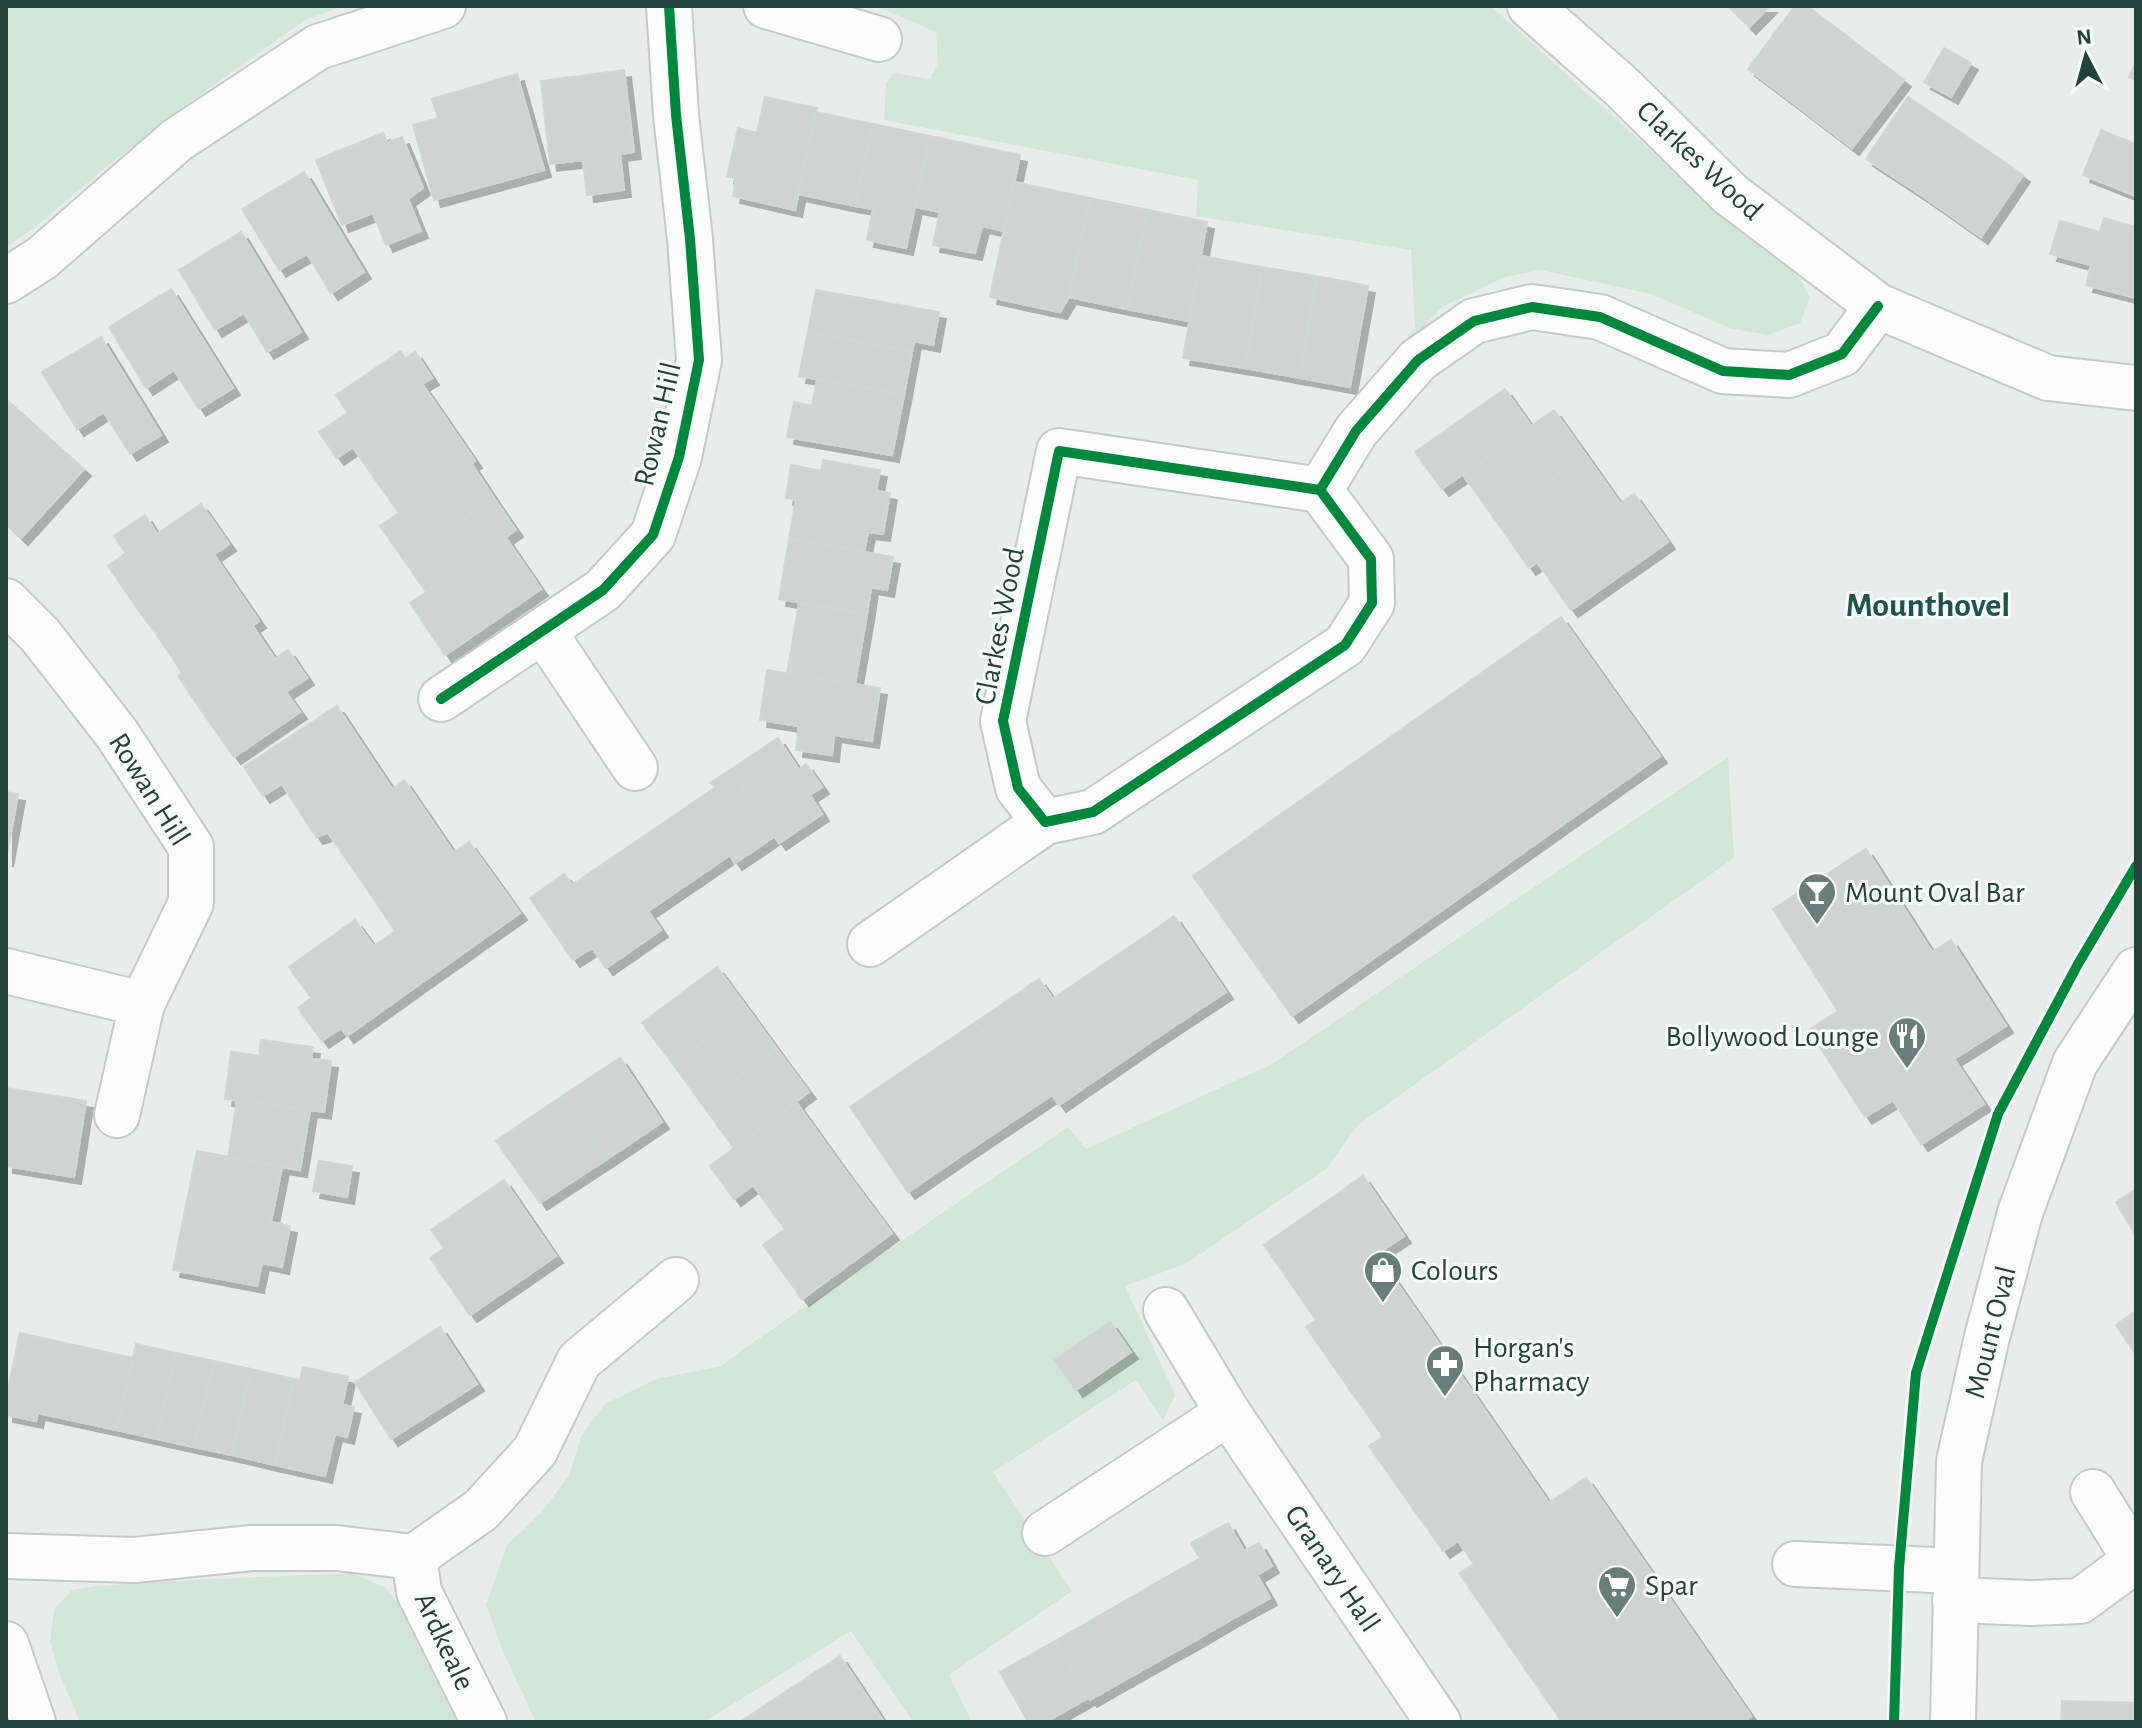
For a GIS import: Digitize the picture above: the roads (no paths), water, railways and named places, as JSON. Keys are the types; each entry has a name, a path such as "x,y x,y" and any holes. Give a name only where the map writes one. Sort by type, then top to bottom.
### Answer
{"street":[{"path":"6,281 42,258 177,140 318,47 443,6"},
{"name":"Rowan Hill","path":"441,699 603,590 653,535 679,457 699,360 669,6"},
{"path":"766,6 879,39"},
{"name":"Clarkes Wood","path":"1530,6 1622,87 1730,194 1878,306 2048,378 2136,388"},
{"path":"870,944 1045,822 1093,812 1345,645 1372,603 1371,559 1320,490 1356,431 1418,360 1474,321 1532,307 1600,317 1723,371 1789,375 1842,354 1878,306"},
{"name":"Clarkes Wood","path":"1045,822 1018,788 1003,721 1059,451 1320,490"},
{"name":"Rowan Hill","path":"6,601 40,635 117,734 191,847 191,903 142,1004 117,1115"},
{"path":"544,632 635,768"},
{"name":"Mount Oval","path":"1953,1722 1959,1461 1987,1337 2020,1213 2075,1063 2136,970"},
{"path":"6,971 142,1004"},
{"path":"6,1556 134,1560 252,1548 336,1548 414,1557 481,1510 535,1451 579,1361 676,1280"},
{"name":"Granary Hall","path":"1166,1310 1228,1413 1438,1722"},
{"path":"1045,1533 1228,1413"},
{"path":"1795,1564 1956,1586 2031,1603 2080,1601 2136,1561 2093,1492"},
{"name":"Ardkeale","path":"414,1557 419,1592 484,1722"},
{"path":"6,1644 33,1722"}],"place":[{"name":"Mount Oval Bar","path":"1817,926"},
{"name":"Bollywood Lounge","path":"1907,1070"},
{"name":"Colours","path":"1383,1304"},
{"name":"Horgan's Pharmacy","path":"1445,1398"},
{"name":"Spar","path":"1617,1619"}],"district":[{"name":"Mounthovel","path":"1928,604"}]}
